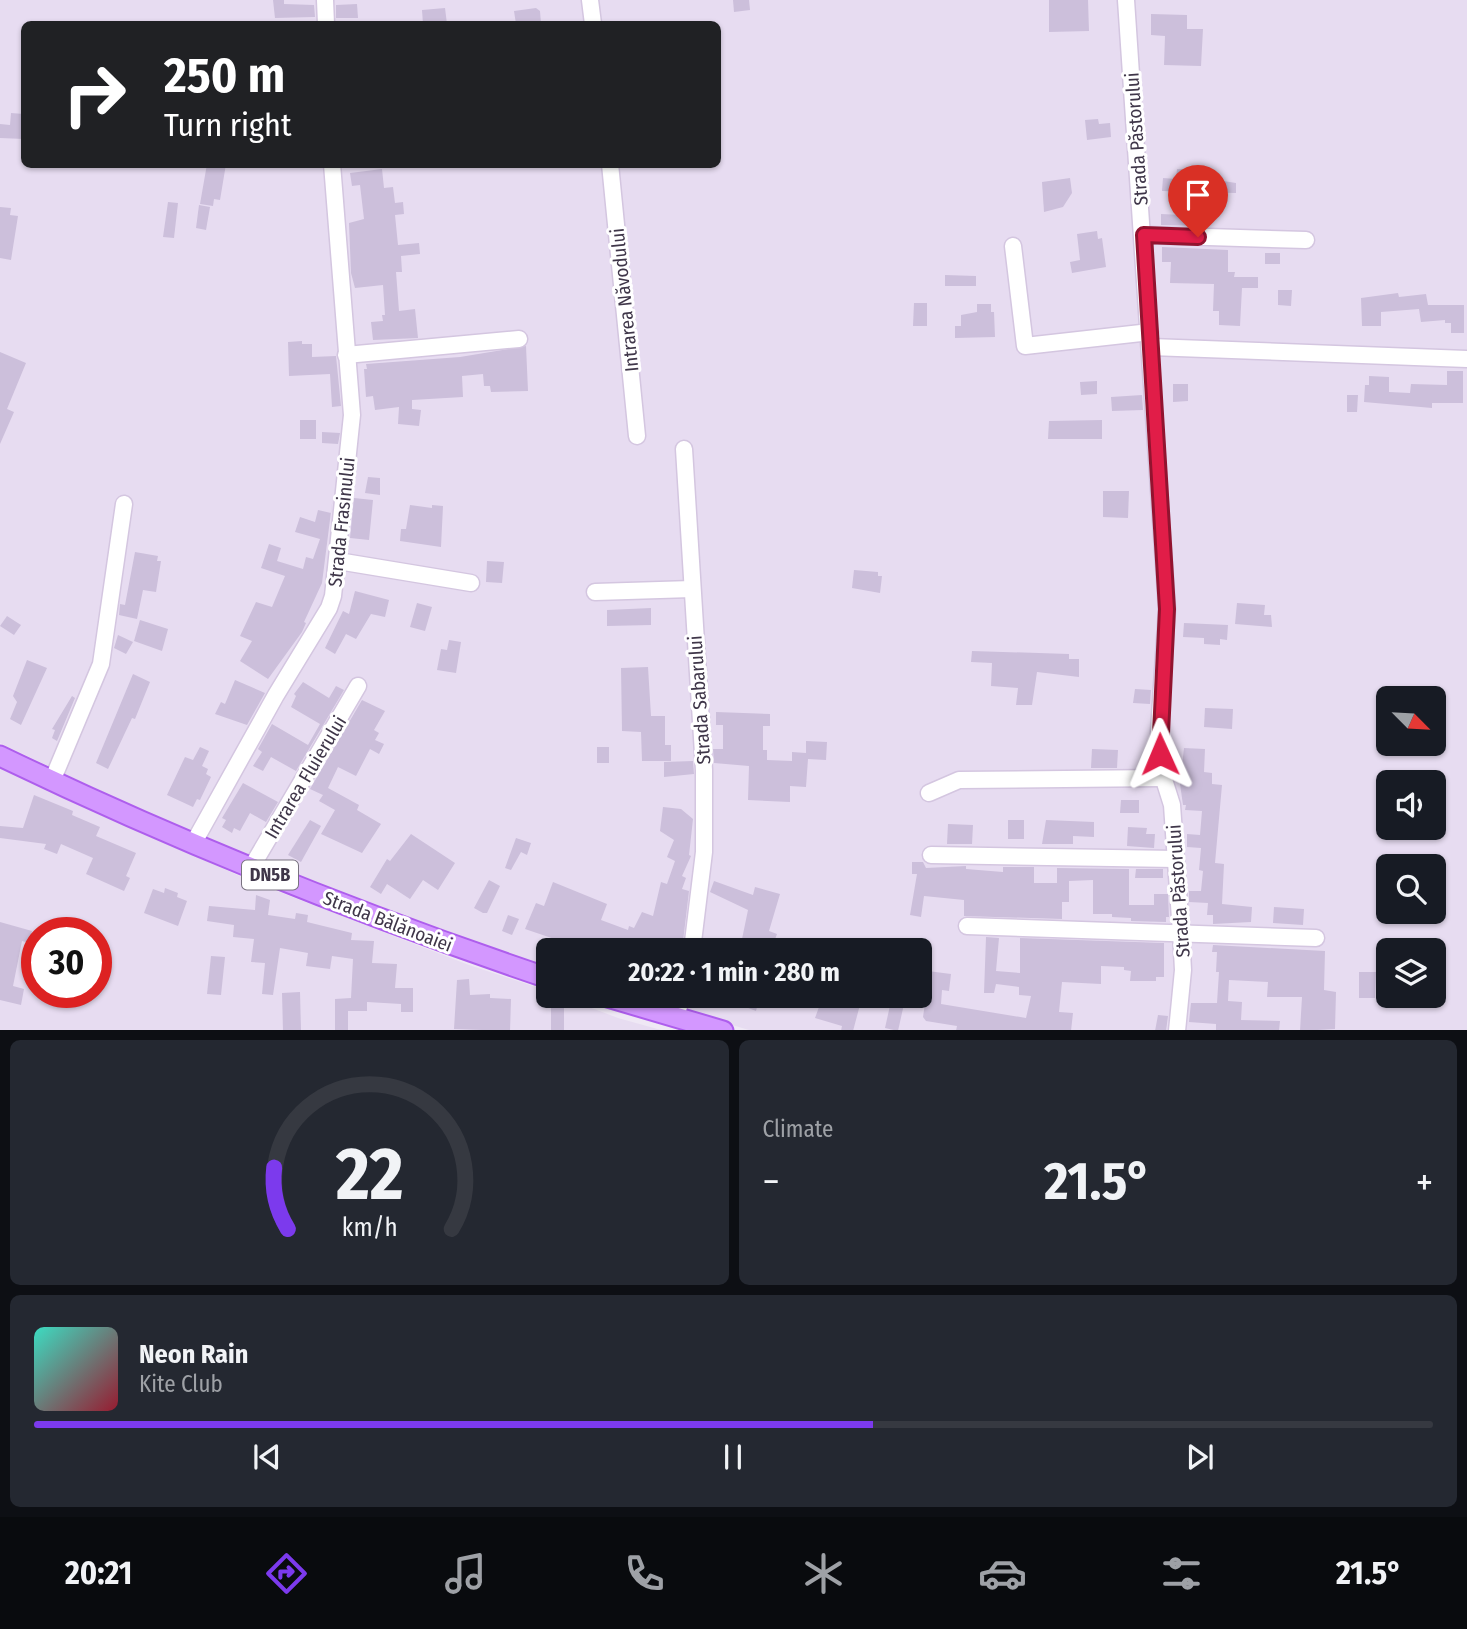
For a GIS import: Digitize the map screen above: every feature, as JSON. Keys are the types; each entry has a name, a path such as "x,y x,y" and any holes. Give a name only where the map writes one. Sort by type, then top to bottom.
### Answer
{"main road":[{"name":"Strada Bălănoaiei","path":"0,756 251,868 403,927 536,974"},
{"path":"645,1008 720,1030"}],"street":[{"path":"325,0 326,21"},
{"path":"590,0 593,21"},
{"name":"Strada Păstorului","path":"1126,0 1144,235 1167,609 1159,732 1163,778 1170,794 1181,933 1182,987 1177,1030"},
{"name":"Strada Frasinului","path":"193,844 276,695 329,608 338,561 352,415 332,168"},
{"name":"Intrarea Năvodului","path":"610,168 637,436"},
{"path":"1144,235 1306,240"},
{"path":"1013,246 1025,346 1150,339 1467,359"},
{"path":"346,355 519,339"},
{"name":"Strada Sabarului","path":"684,449 704,819 702,874 694,938"},
{"path":"52,781 101,664 124,504"},
{"path":"338,561 471,583"},
{"path":"595,592 692,589"},
{"name":"Intrarea Fluierului","path":"251,868 358,686"},
{"path":"929,793 958,779 1163,778"},
{"path":"931,855 1176,859"},
{"path":"967,926 1316,938"},
{"path":"676,1017 679,1008"}],"shaded area":[{"path":"0,0 1467,0 1467,1030 749,1030 674,1008 932,1008 932,938 536,938 536,964 381,909 197,837 0,743"},
{"path":"0,766 248,880 469,965 536,987 536,1008 592,1008 661,1030 0,1030"}],"building":[{"path":"273,0 284,0 284,4 314,5 315,17 275,18"},
{"path":"733,0 749,0 750,10 734,12"},
{"path":"1049,0 1088,0 1089,31 1049,32"},
{"path":"357,4 358,18 336,18 336,5"},
{"path":"445,8 447,21 423,21 422,10"},
{"path":"536,8 540,11 541,21 516,21 514,11"},
{"path":"1151,14 1187,15 1187,29 1203,29 1201,66 1164,65 1165,36 1151,35"},
{"path":"11,113 21,114 21,139 0,138 0,124 10,125"},
{"path":"1098,119 1099,124 1110,123 1111,137 1087,140 1085,120"},
{"path":"206,168 225,168 220,200 214,199 213,206 200,204"},
{"path":"382,169 384,188 393,187 395,203 403,202 404,214 395,215 398,245 419,243 420,254 401,256 402,272 396,272 399,311 415,309 418,338 373,340 371,322 383,321 382,315 385,315 383,285 355,288 351,273 349,223 364,219 360,185 352,186 350,173"},
{"path":"1177,169 1199,170 1198,177 1236,183 1236,193 1162,191 1163,178 1176,179"},
{"path":"1070,178 1072,193 1063,207 1044,212 1042,182"},
{"path":"168,202 178,203 174,238 163,237"},
{"path":"199,205 210,207 206,230 196,228"},
{"path":"0,207 11,208 10,215 18,216 11,260 0,258"},
{"path":"1161,214 1204,216 1203,226 1161,225"},
{"path":"1097,231 1098,239 1102,238 1106,267 1072,273 1070,262 1080,260 1077,234"},
{"path":"1162,247 1228,250 1228,272 1235,272 1234,277 1258,277 1258,288 1242,288 1240,326 1219,325 1219,311 1213,311 1214,284 1170,283 1171,262 1162,262"},
{"path":"1265,253 1280,253 1280,264 1265,264"},
{"path":"945,275 976,276 976,286 945,286"},
{"path":"1278,290 1292,290 1291,306 1278,305"},
{"path":"1398,293 1399,297 1426,294 1428,305 1464,305 1464,333 1451,333 1451,323 1445,323 1445,320 1421,322 1419,309 1381,312 1381,326 1362,326 1361,298"},
{"path":"914,303 927,303 927,326 913,326"},
{"path":"977,304 991,304 995,337 955,338 955,326 961,326 961,315 977,312"},
{"path":"302,341 302,344 312,344 312,357 336,356 341,406 332,407 330,374 289,376 288,342"},
{"path":"526,346 528,391 491,392 490,386 484,386 483,374 462,376 463,397 412,400 412,409 421,410 419,426 398,424 399,407 375,410 373,396 366,397 366,364 460,357"},
{"path":"0,352 26,363 7,409 14,412 0,444"},
{"path":"1447,371 1463,371 1463,403 1432,403 1432,408 1364,402 1365,385 1369,385 1369,376 1389,377 1389,392 1410,393 1411,384 1447,385"},
{"path":"1097,381 1097,394 1081,395 1080,382"},
{"path":"1173,384 1188,384 1188,401 1173,402"},
{"path":"1142,395 1143,410 1112,411 1111,397"},
{"path":"1347,395 1358,395 1357,412 1347,412"},
{"path":"300,420 316,420 316,439 300,439"},
{"path":"1102,420 1102,439 1048,439 1049,421"},
{"path":"322,432 340,433 338,444 322,443"},
{"path":"368,477 380,478 380,495 365,493"},
{"path":"1103,491 1129,491 1128,518 1103,517"},
{"path":"354,498 373,500 369,540 350,538"},
{"path":"410,505 432,508 432,505 443,506 441,547 400,541 401,529 406,529"},
{"path":"318,510 331,513 322,583 302,632 268,679 240,661 252,641 240,636 256,602 272,607 285,576 261,568 269,544 281,548 277,561 303,569 306,557 313,559 320,539 295,532 300,517 315,522"},
{"path":"135,552 158,556 157,561 161,561 156,592 143,590 137,619 119,615 120,604 125,605"},
{"path":"487,561 504,562 502,583 486,582"},
{"path":"854,570 878,572 878,576 882,576 880,593 852,588"},
{"path":"355,591 389,600 385,617 371,614 356,639 346,634 335,654 325,648 343,611 349,614"},
{"path":"417,603 432,607 425,631 410,627"},
{"path":"1237,603 1265,605 1264,615 1271,615 1272,627 1235,624"},
{"path":"651,608 651,625 607,626 607,610"},
{"path":"7,616 21,625 14,635 0,626"},
{"path":"140,620 168,629 162,651 134,641"},
{"path":"1184,623 1228,625 1227,640 1220,639 1220,645 1204,644 1204,638 1183,637"},
{"path":"118,635 133,642 126,654 114,648"},
{"path":"449,640 461,642 456,673 437,670 441,649 447,650"},
{"path":"972,651 1069,654 1069,659 1079,659 1079,677 1037,672 1032,705 1016,705 1018,688 991,686 992,663 971,662"},
{"path":"27,660 47,668 21,725 10,719 17,702 13,696"},
{"path":"648,667 651,716 665,716 665,745 671,745 671,761 642,761 641,732 622,731 621,668"},
{"path":"133,674 150,682 135,719 132,718 108,769 96,763"},
{"path":"235,680 265,693 247,725 215,714 221,702 225,704"},
{"path":"303,682 329,698 336,686 344,690 296,771 271,757 263,771 253,766 262,752 258,749 272,724 308,745 320,724 291,707 296,696 294,694"},
{"path":"1135,689 1151,690 1150,704 1133,703"},
{"path":"72,696 75,698 57,741 52,738 55,730 52,729"},
{"path":"362,700 385,711 374,730 379,733 375,740 384,744 379,754 370,749 356,776 338,767 328,788 359,805 357,810 381,824 362,853 321,834 335,810 319,801 323,795 310,789"},
{"path":"1205,708 1233,709 1232,729 1204,727"},
{"path":"716,712 770,714 770,726 763,726 763,750 767,750 767,760 792,761 792,752 806,753 806,741 827,742 826,760 808,759 806,787 790,786 790,802 748,800 749,766 714,763 713,749 723,749 723,725 716,725"},
{"path":"200,747 209,751 202,766 208,769 206,774 211,777 200,800 197,799 193,807 167,795 185,757 193,760"},
{"path":"597,747 609,747 609,763 597,763"},
{"path":"1184,748 1205,749 1204,772 1212,773 1212,784 1222,785 1215,863 1224,864 1222,904 1252,907 1251,922 1213,924 1213,915 1207,915 1208,903 1189,902 1189,891 1201,891 1203,871 1199,870 1201,848 1187,847 1187,834 1200,835 1202,811 1185,810 1186,805 1183,805 1180,784"},
{"path":"1092,749 1118,750 1117,768 1091,768"},
{"path":"693,761 694,774 664,777 664,762"},
{"path":"243,783 278,802 266,822 250,813 240,831 234,828 232,833 222,827 226,820 222,818"},
{"path":"34,795 73,811 72,815 100,827 96,836 136,853 126,876 130,878 124,891 86,874 93,858 61,844 57,854 44,849 46,844 0,838 0,826 23,828"},
{"path":"1121,800 1139,800 1139,813 1120,813"},
{"path":"663,807 681,809 693,819 691,856 682,876 686,878 682,889 689,891 683,938 552,938 525,929 536,903 544,906 553,882 607,904 601,920 628,930 629,926 634,928 642,912 653,916 661,882 667,884 675,861 667,857 674,840 660,831"},
{"path":"310,820 321,826 301,862 288,855"},
{"path":"1008,820 1024,820 1024,839 1008,839"},
{"path":"1046,820 1094,822 1094,837 1073,836 1073,844 1042,844"},
{"path":"948,824 973,825 972,844 947,844"},
{"path":"1128,827 1147,828 1146,834 1155,834 1154,848 1127,846"},
{"path":"411,834 455,863 438,890 423,880 410,899 387,884 381,894 370,887 387,859 390,861"},
{"path":"516,838 531,843 527,855 521,852 511,870 505,868"},
{"path":"912,862 923,862 926,868 966,866 966,869 1003,872 1003,867 1034,867 1034,883 1057,883 1057,868 1129,869 1129,905 1154,905 1154,894 1168,894 1169,917 1166,917 1166,922 1131,921 1131,918 1112,917 1112,914 1093,914 1093,880 1069,881 1069,902 1062,902 1062,919 964,916 964,900 924,896 921,917 910,915 917,874 912,874"},
{"path":"1136,869 1163,869 1163,878 1135,878"},
{"path":"489,880 500,886 487,913 483,913 474,908"},
{"path":"714,881 753,895 755,887 780,894 769,931 777,934 776,938 742,938 748,910 710,892"},
{"path":"165,888 178,893 177,897 187,901 178,926 144,913 153,889 164,893"},
{"path":"256,895 270,900 268,915 295,919 296,913 308,915 307,922 352,933 351,940 374,941 372,963 397,964 395,988 413,988 413,1012 401,1012 401,1004 367,1002 367,1011 348,1011 348,1030 335,1030 335,999 351,998 353,959 332,956 330,969 306,966 308,953 280,948 273,995 262,994 265,963 251,962 254,939 233,937 234,925 207,921 209,906 255,910"},
{"path":"1274,907 1304,909 1303,925 1273,923"},
{"path":"508,915 519,919 512,935 502,931"},
{"path":"0,922 21,928 21,946 13,986 21,988 21,1005 0,1000"},
{"path":"986,937 999,938 996,971 1020,973 1020,938 1164,943 1164,977 1156,977 1156,981 1130,981 1131,971 1124,970 1124,967 1101,966 1101,984 1062,982 1059,1012 1073,1013 1071,1030 956,1030 957,1026 926,1021 923,1017 924,1008 932,1008 932,972 951,974 949,991 942,990 941,1004 1026,1018 1031,996 1019,995 1019,987 996,984 994,993 984,993"},
{"path":"1213,945 1325,951 1324,990 1336,992 1335,1029 1300,1030 1302,997 1267,997 1268,982 1229,980 1228,1001 1242,1002 1241,1020 1280,1021 1279,1030 1216,1030 1216,1024 1189,1022 1191,1003 1217,1003 1219,972 1216,972 1217,952 1212,952"},
{"path":"211,956 225,957 221,995 207,994"},
{"path":"1359,972 1376,972 1375,998 1359,998"},
{"path":"469,979 470,995 490,994 490,998 511,999 510,1030 454,1029 457,980"},
{"path":"300,992 301,1030 283,1030 282,993"},
{"path":"551,1008 564,1008 564,1030 551,1030"},
{"path":"819,1008 859,1008 853,1030 841,1030 842,1026 815,1018"},
{"path":"889,1008 903,1008 898,1030 885,1028"},
{"path":"1158,1015 1168,1016 1166,1030 1155,1030"}],"route":[{"path":"1160,754 1161,678 1167,609 1144,235 1198,237"}]}
